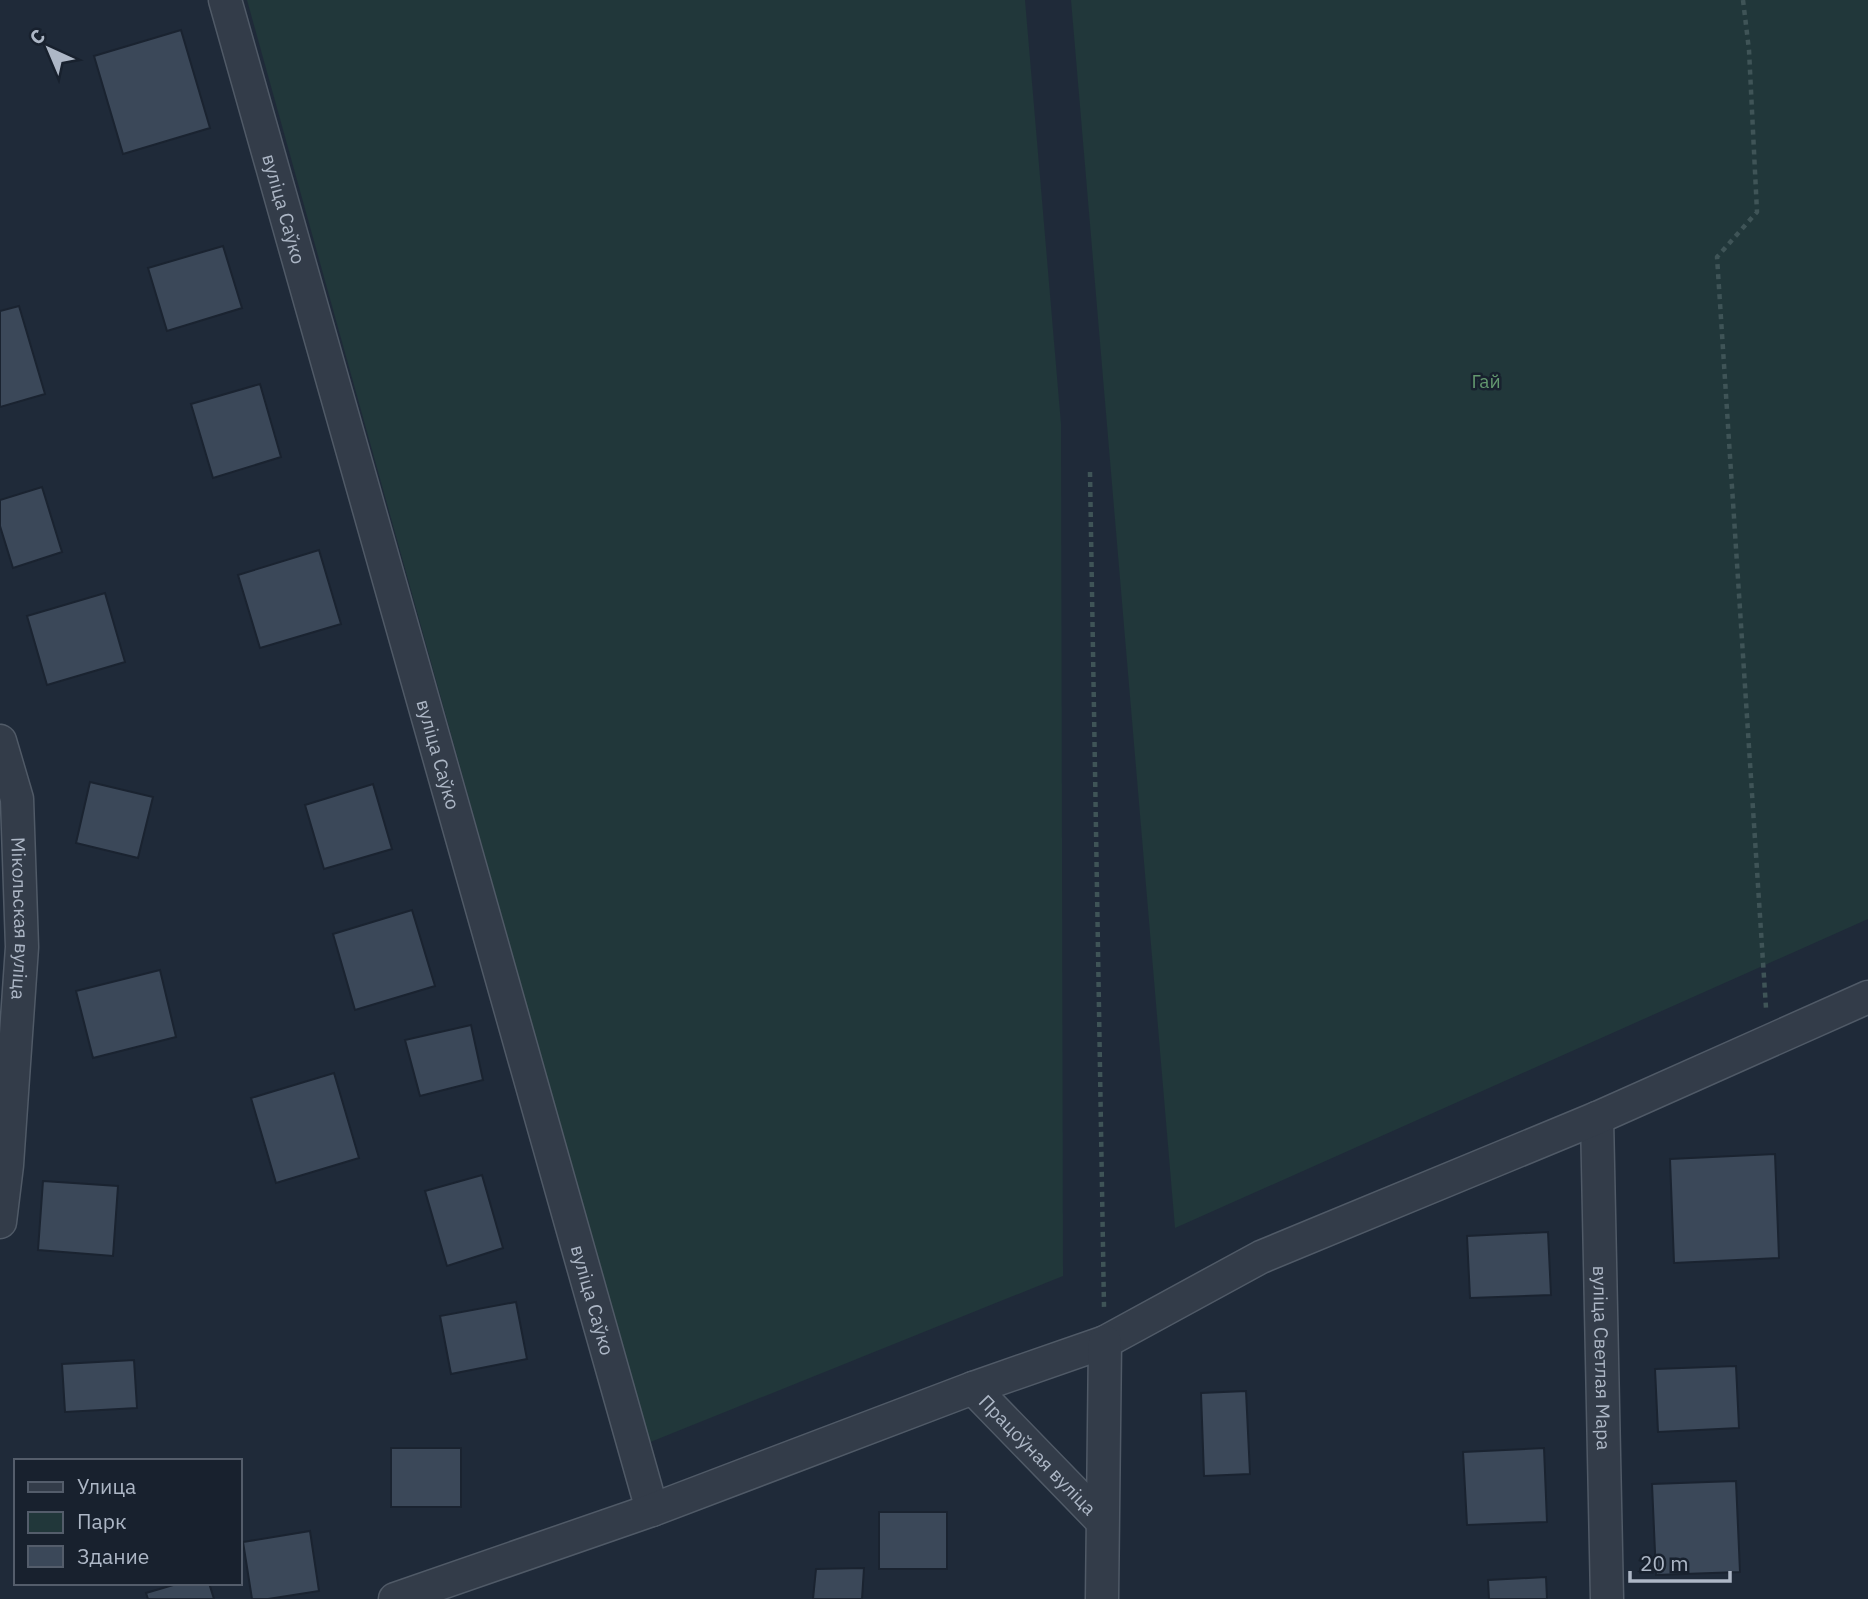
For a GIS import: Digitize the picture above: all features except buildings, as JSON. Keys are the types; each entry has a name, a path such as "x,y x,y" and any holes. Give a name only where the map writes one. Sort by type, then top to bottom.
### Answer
{"street":[{"name":"вуліца Саўко","path":"225,0 652,1510"},
{"name":"Мікольская вуліца","path":"0,741 17,799 22,947 0,1222"},
{"path":"395,1599 652,1510 973,1388 1105,1342 1261,1257 1597,1118 1868,998"},
{"name":"вуліца Светлая Мара","path":"1597,1118 1607,1599"},
{"name":"Працоўная вуліца","path":"1102,1599 1105,1342"},
{"name":"Працоўная вуліца","path":"973,1388 1102,1521"}],"path":[{"path":"1743,0 1749,50 1757,212 1717,257 1768,1041"},
{"path":"1090,472 1105,1342"}],"green space":[{"path":"247,0 1025,0 1061,424 1063,1276 648,1443"},
{"name":"Гай","path":"1071,0 1868,0 1868,919 1175,1228"}]}
